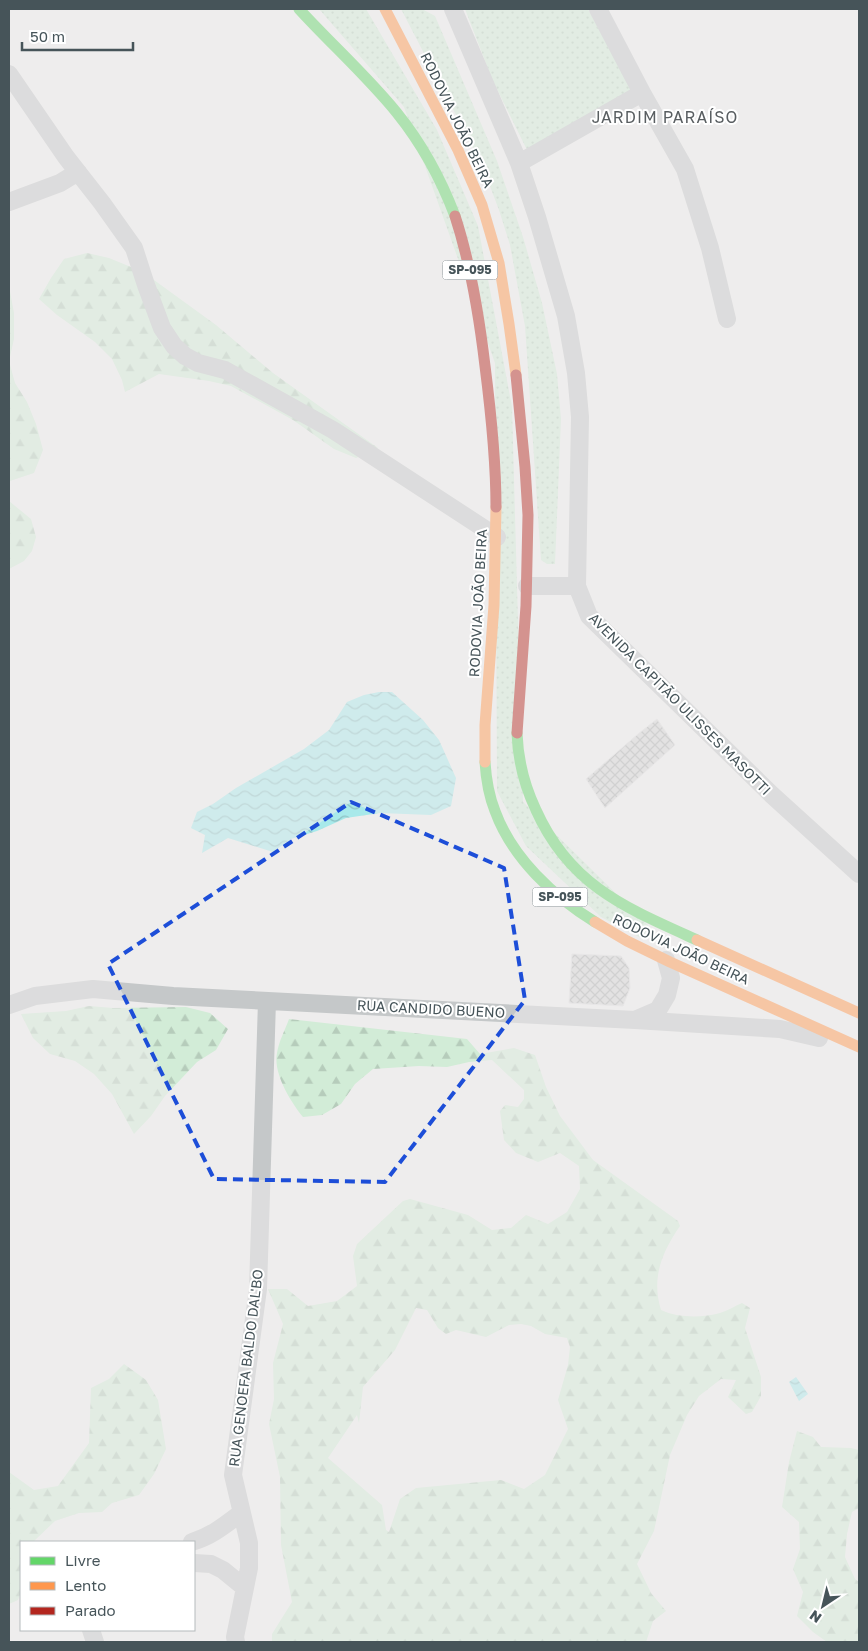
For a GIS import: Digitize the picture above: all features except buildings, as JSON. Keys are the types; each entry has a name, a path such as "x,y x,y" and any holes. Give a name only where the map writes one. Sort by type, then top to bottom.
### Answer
{"main road":[{"name":"RODOVIA JOÃO BEIRA","path":"299,9 373,86 397,113 419,144 438,178 455,216 468,258 478,304 493,424 496,477 496,585 485,746 487,777 492,804 502,827 533,871 573,908 602,928 666,960 857,1046"},
{"name":"RODOVIA JOÃO BEIRA","path":"385,9 469,172 485,214 498,260 513,344 525,460 528,515 527,586 518,708 518,748 534,808 565,858 585,879 617,902 659,923 859,1013"}],"street":[{"name":"AVENIDA CAPITÃO ULISSES MASOTTI","path":"453,9 519,163 566,316 576,373 580,417 577,586 589,616 772,795 859,874"},
{"path":"598,9 642,93 686,169 710,248 727,319"},
{"path":"9,74 134,248 162,328 174,346 185,356 198,363 225,370 333,430 497,537"},
{"path":"519,163 642,93"},
{"path":"9,202 60,183 78,172"},
{"path":"527,586 577,586"},
{"path":"635,1020 658,1010 667,996 671,978 666,960"},
{"name":"RUA CANDIDO BUENO","path":"9,1005 35,996 93,989 173,996 780,1029 857,1046"},
{"name":"RUA GENOEFA BALDO DAL'BO","path":"236,1642 235,1637 249,1568 249,1543 234,1475 258,1288 267,1001"},
{"path":"195,1541 218,1532 241,1513"},
{"path":"195,1563 210,1564 223,1570 245,1588"}],"highlighted area":[{"path":"351,802 504,868 525,1000 385,1182 214,1179 108,964"}],"green space":[{"path":"319,9 366,9 437,130 478,226 512,407 523,802 648,925 643,939 601,917 526,846 497,791 495,363 404,107"},
{"path":"401,9 422,9 435,16 497,161 523,237 542,303 557,374 561,419 555,564 547,564 541,560 525,326 510,245 482,165"},
{"path":"465,9 588,9 633,93 527,150 492,79"},
{"path":"87,253 109,258 131,267 154,280 216,325 273,373 378,448 356,458 334,449 293,420 231,386 209,381 159,374 125,392 122,380 112,359 95,342 57,315 39,299 64,259"},
{"path":"9,286 14,313 14,339 9,359"},
{"path":"9,362 15,383 27,402 36,424 43,450 34,473 10,481"},
{"path":"9,501 31,519 36,537 32,551 24,561 9,569"},
{"path":"89,1006 113,1008 186,1007 210,1013 228,1029 216,1050 197,1062 165,1096 151,1116 134,1134 112,1094 94,1074 75,1061 50,1054 33,1038 21,1014 66,1011"},
{"path":"289,1019 467,1039 480,1054 514,1048 535,1055 546,1087 560,1116 593,1160 678,1221 680,1226 663,1256 658,1276 657,1287 661,1310 682,1316 706,1316 720,1313 742,1303 750,1308 745,1328 761,1377 761,1396 752,1412 746,1414 728,1397 736,1380 721,1379 699,1396 687,1415 670,1455 654,1531 637,1564 651,1593 666,1611 653,1621 646,1642 272,1642 272,1634 292,1602 281,1545 280,1477 269,1424 274,1399 273,1363 283,1324 268,1289 287,1289 308,1306 337,1301 357,1286 353,1256 357,1244 403,1201 410,1199 468,1215 492,1230 511,1228 526,1215 548,1224 567,1212 580,1189 579,1166 560,1153 538,1162 516,1153 504,1140 500,1111 505,1105 518,1107 524,1099 524,1090 492,1060 469,1062 447,1067 419,1066 373,1069 355,1084 341,1104 322,1115 303,1117 288,1095 280,1078 276,1061 278,1049","holes":["416,1308 427,1310 438,1328 446,1334 456,1330 486,1337 509,1325 521,1324 531,1326 545,1334 567,1338 570,1347 568,1365 558,1400 568,1429 545,1475 524,1489 501,1480 416,1488 400,1499 389,1532 386,1530 382,1505 328,1458 357,1415 359,1423 363,1387 395,1350"]},
{"path":"124,1364 146,1380 158,1400 166,1449 154,1474 139,1495 112,1503 102,1512 79,1513 55,1521 34,1541 20,1541 20,1595 18,1600 9,1604 9,1472 34,1490 58,1486 89,1443 91,1388 109,1379"},
{"path":"797,1431 813,1437 821,1447 859,1450 859,1508 852,1512 847,1534 845,1557 855,1579 859,1582 859,1642 827,1642 813,1632 797,1616 803,1592 793,1569 800,1549 799,1522 782,1507 789,1462"}],"water":[{"path":"392,692 423,720 439,740 456,778 451,806 431,815 380,813 346,818 317,831 291,839 273,852 228,838 202,853 205,835 191,828 197,812 304,749 329,730 347,702 364,695"},
{"path":"796,1377 808,1394 799,1401 789,1382"}],"traffic: fast":[{"path":"299,9 374,86 397,113 415,137 430,162 455,216"},
{"path":"517,733 525,783 532,801 550,836 566,858 583,876 624,905 697,940"},
{"path":"485,762 488,787 493,805 502,828 512,845 536,875 564,901 595,922"}],"traffic: slow":[{"path":"385,9 458,150 482,205 499,263 516,375"},
{"path":"485,762 485,725 494,605 496,507"},
{"path":"595,922 627,941 670,962 859,1047"},
{"path":"697,940 859,1013"}],"traffic: jam":[{"path":"455,216 470,272 480,328 493,436 496,507"},
{"path":"516,375 528,515 526,606 517,733"}],"district":[{"name":"JARDIM PARAÍSO","path":"665,117"}]}
